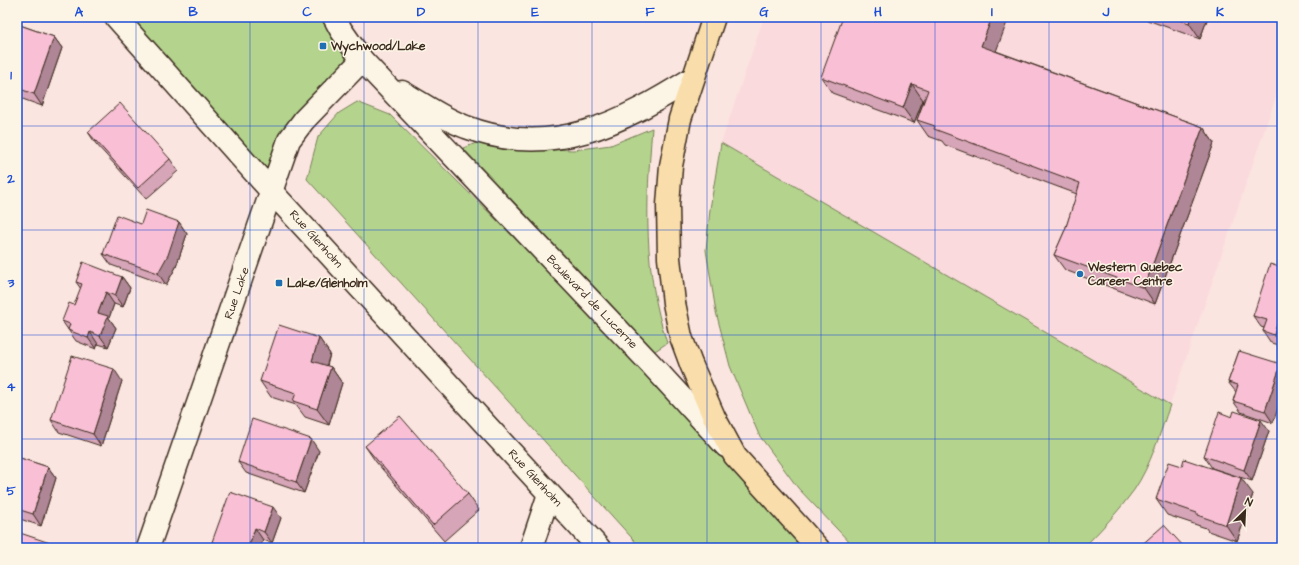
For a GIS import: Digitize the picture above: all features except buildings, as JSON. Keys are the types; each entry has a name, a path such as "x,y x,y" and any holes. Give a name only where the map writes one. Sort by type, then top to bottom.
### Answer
{"main road":[{"path":"714,17 680,119 671,166 668,205 669,266 674,303 686,350 714,417 735,456"},
{"name":"Boulevard de Lucerne","path":"735,456 818,548"}],"street":[{"name":"Rue Glenholm","path":"116,17 272,192 598,548"},
{"path":"334,17 341,30 362,60 400,90 437,113 465,127 497,137 532,140 565,138 624,117 655,101 693,78"},
{"name":"Rue Lake","path":"148,548 289,140 304,120 362,60"},
{"name":"Boulevard de Lucerne","path":"362,60 648,361 735,456"},
{"path":"531,548 549,494"}],"shaded area":[{"name":"Western Quebec Career Centre","path":"764,17 1282,17 1282,79 1170,405 721,143"}],"green space":[{"path":"116,17 334,17 362,60 304,120 272,192"},
{"path":"357,102 390,115 712,432 815,548 641,548 307,179 318,137 339,113"},
{"path":"652,128 648,183 648,236 654,289 659,316 667,343 655,351 463,148 490,138 531,148 573,150 611,145"},
{"path":"721,143 1170,405 1155,449 1134,490 1116,513 1083,548 855,548 798,488 759,435 730,366 716,312 706,250 710,209"}],"place":[{"name":"Wychwood/Lake","path":"323,46"},
{"name":"Western Quebec Career Centre","path":"1080,274"},
{"name":"Lake/Glenholm","path":"279,283"}]}
